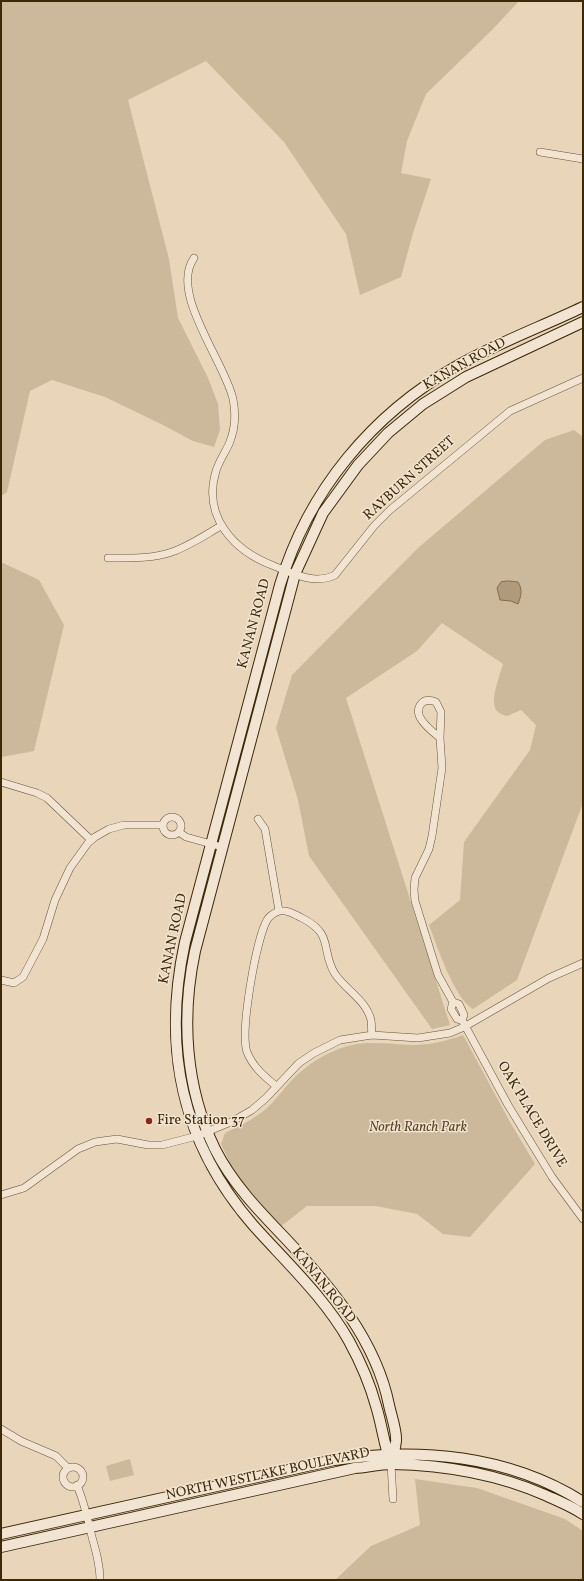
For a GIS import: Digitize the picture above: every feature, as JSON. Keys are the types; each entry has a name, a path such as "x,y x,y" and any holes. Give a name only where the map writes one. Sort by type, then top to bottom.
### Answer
{"main road":[{"name":"KANAN ROAD","path":"390,1458 376,1406 365,1375 350,1342 324,1305 237,1206 207,1160 185,1102 180,1074 175,1039 175,1011 179,969 284,570 304,525 317,502 333,477 362,441 396,407 426,384 458,365 583,307"},
{"name":"KANAN ROAD","path":"390,1458 396,1440 388,1396 379,1368 363,1337 337,1298 246,1196 226,1167 208,1131 196,1096 188,1054 186,1015 190,973 295,574 323,513 358,465 372,449 406,417 435,396 466,377 583,322"},
{"name":"NORTH WESTLAKE BOULEVARD","path":"1,1534 89,1521 355,1468 390,1458 427,1454 463,1458 491,1464 533,1477 583,1502"},
{"name":"NORTH WESTLAKE BOULEVARD","path":"390,1458 488,1476 529,1488 574,1508 583,1514"},
{"name":"NORTH WESTLAKE BOULEVARD","path":"1,1547 89,1521"}],"street":[{"path":"540,152 583,159"},
{"name":"RAYBURN STREET","path":"194,258 190,264 187,281 191,300 198,320 230,388 234,407 235,421 232,435 217,468 212,492 215,508 221,526 239,547 263,562 295,574 317,580 326,579 335,574 374,526 390,510 499,418 521,405 583,378"},
{"path":"108,558 152,557 170,553 185,547 221,526"},
{"name":"OAK PLACE DRIVE","path":"440,738 419,717 418,712 420,705 424,701 430,700 436,702 441,712 440,738 442,768 429,849 415,878 415,902 438,975 453,1002 452,1009 457,1019 463,1023 508,1105 552,1177 583,1219"},
{"path":"1,782 48,798 91,840"},
{"path":"175,817 181,824 179,832 174,835 168,834 164,830 163,825 166,819 175,817"},
{"path":"258,819 265,829 279,911"},
{"path":"1,980 14,982 23,977 43,939 55,900 67,874 80,852 91,840 109,830 124,826 163,825"},
{"path":"179,832 186,837 222,847"},
{"path":"276,1086 259,1072 252,1063 247,1050 245,1037 249,996 257,948 261,934 272,914 279,911 290,912 315,925 321,932 334,972 362,1002 367,1010 371,1020 372,1035"},
{"path":"1,1195 24,1188 78,1149 94,1142 117,1139 148,1145 162,1145 197,1136 234,1121 252,1110 299,1063 320,1049 340,1040 372,1035 418,1038 450,1033 463,1023 525,990 583,963"},
{"path":"1,1429 21,1441 56,1456 68,1468"},
{"path":"390,1458 393,1499"},
{"path":"74,1467 81,1472 81,1481 77,1485 71,1486 65,1482 64,1473 68,1468 74,1467"},
{"path":"77,1485 83,1499 89,1521 100,1569 100,1580"}],"green space":[{"path":"1,1 519,1 493,29 426,94 407,141 401,173 431,179 413,233 401,277 360,295 346,234 284,142 206,61 128,100 169,259 178,318 208,378 218,404 220,430 214,447 193,441 105,397 52,380 30,391 7,492 1,496"},
{"path":"574,430 583,437 583,803 517,980 473,1009 459,994 453,983 441,958 429,925 460,900 464,842 530,750 536,725 521,710 507,716 498,712 495,708 494,696 503,664 442,623 417,651 346,698 450,1025 432,1029 309,856 298,800 276,728 292,675 418,548 545,440"},
{"path":"1,562 39,580 64,625 34,751 1,757"},
{"name":"North Ranch Park","path":"463,1035 510,1122 535,1164 470,1237 443,1234 417,1214 376,1206 307,1206 280,1227 253,1198 232,1167 221,1144 225,1133 247,1122 271,1105 290,1082 312,1063 323,1056 344,1047 354,1045 373,1043 412,1045 425,1044 445,1041"},
{"path":"130,1459 134,1475 110,1481 106,1466"},
{"path":"415,1479 477,1488 565,1519 583,1531 583,1580 335,1580 371,1546 420,1525"}],"shaded area":[{"path":"501,582 518,582 520,585 521,593 518,604 511,601 500,600 497,588"}],"place":[{"name":"Fire Station 37","path":"149,1121"}]}
